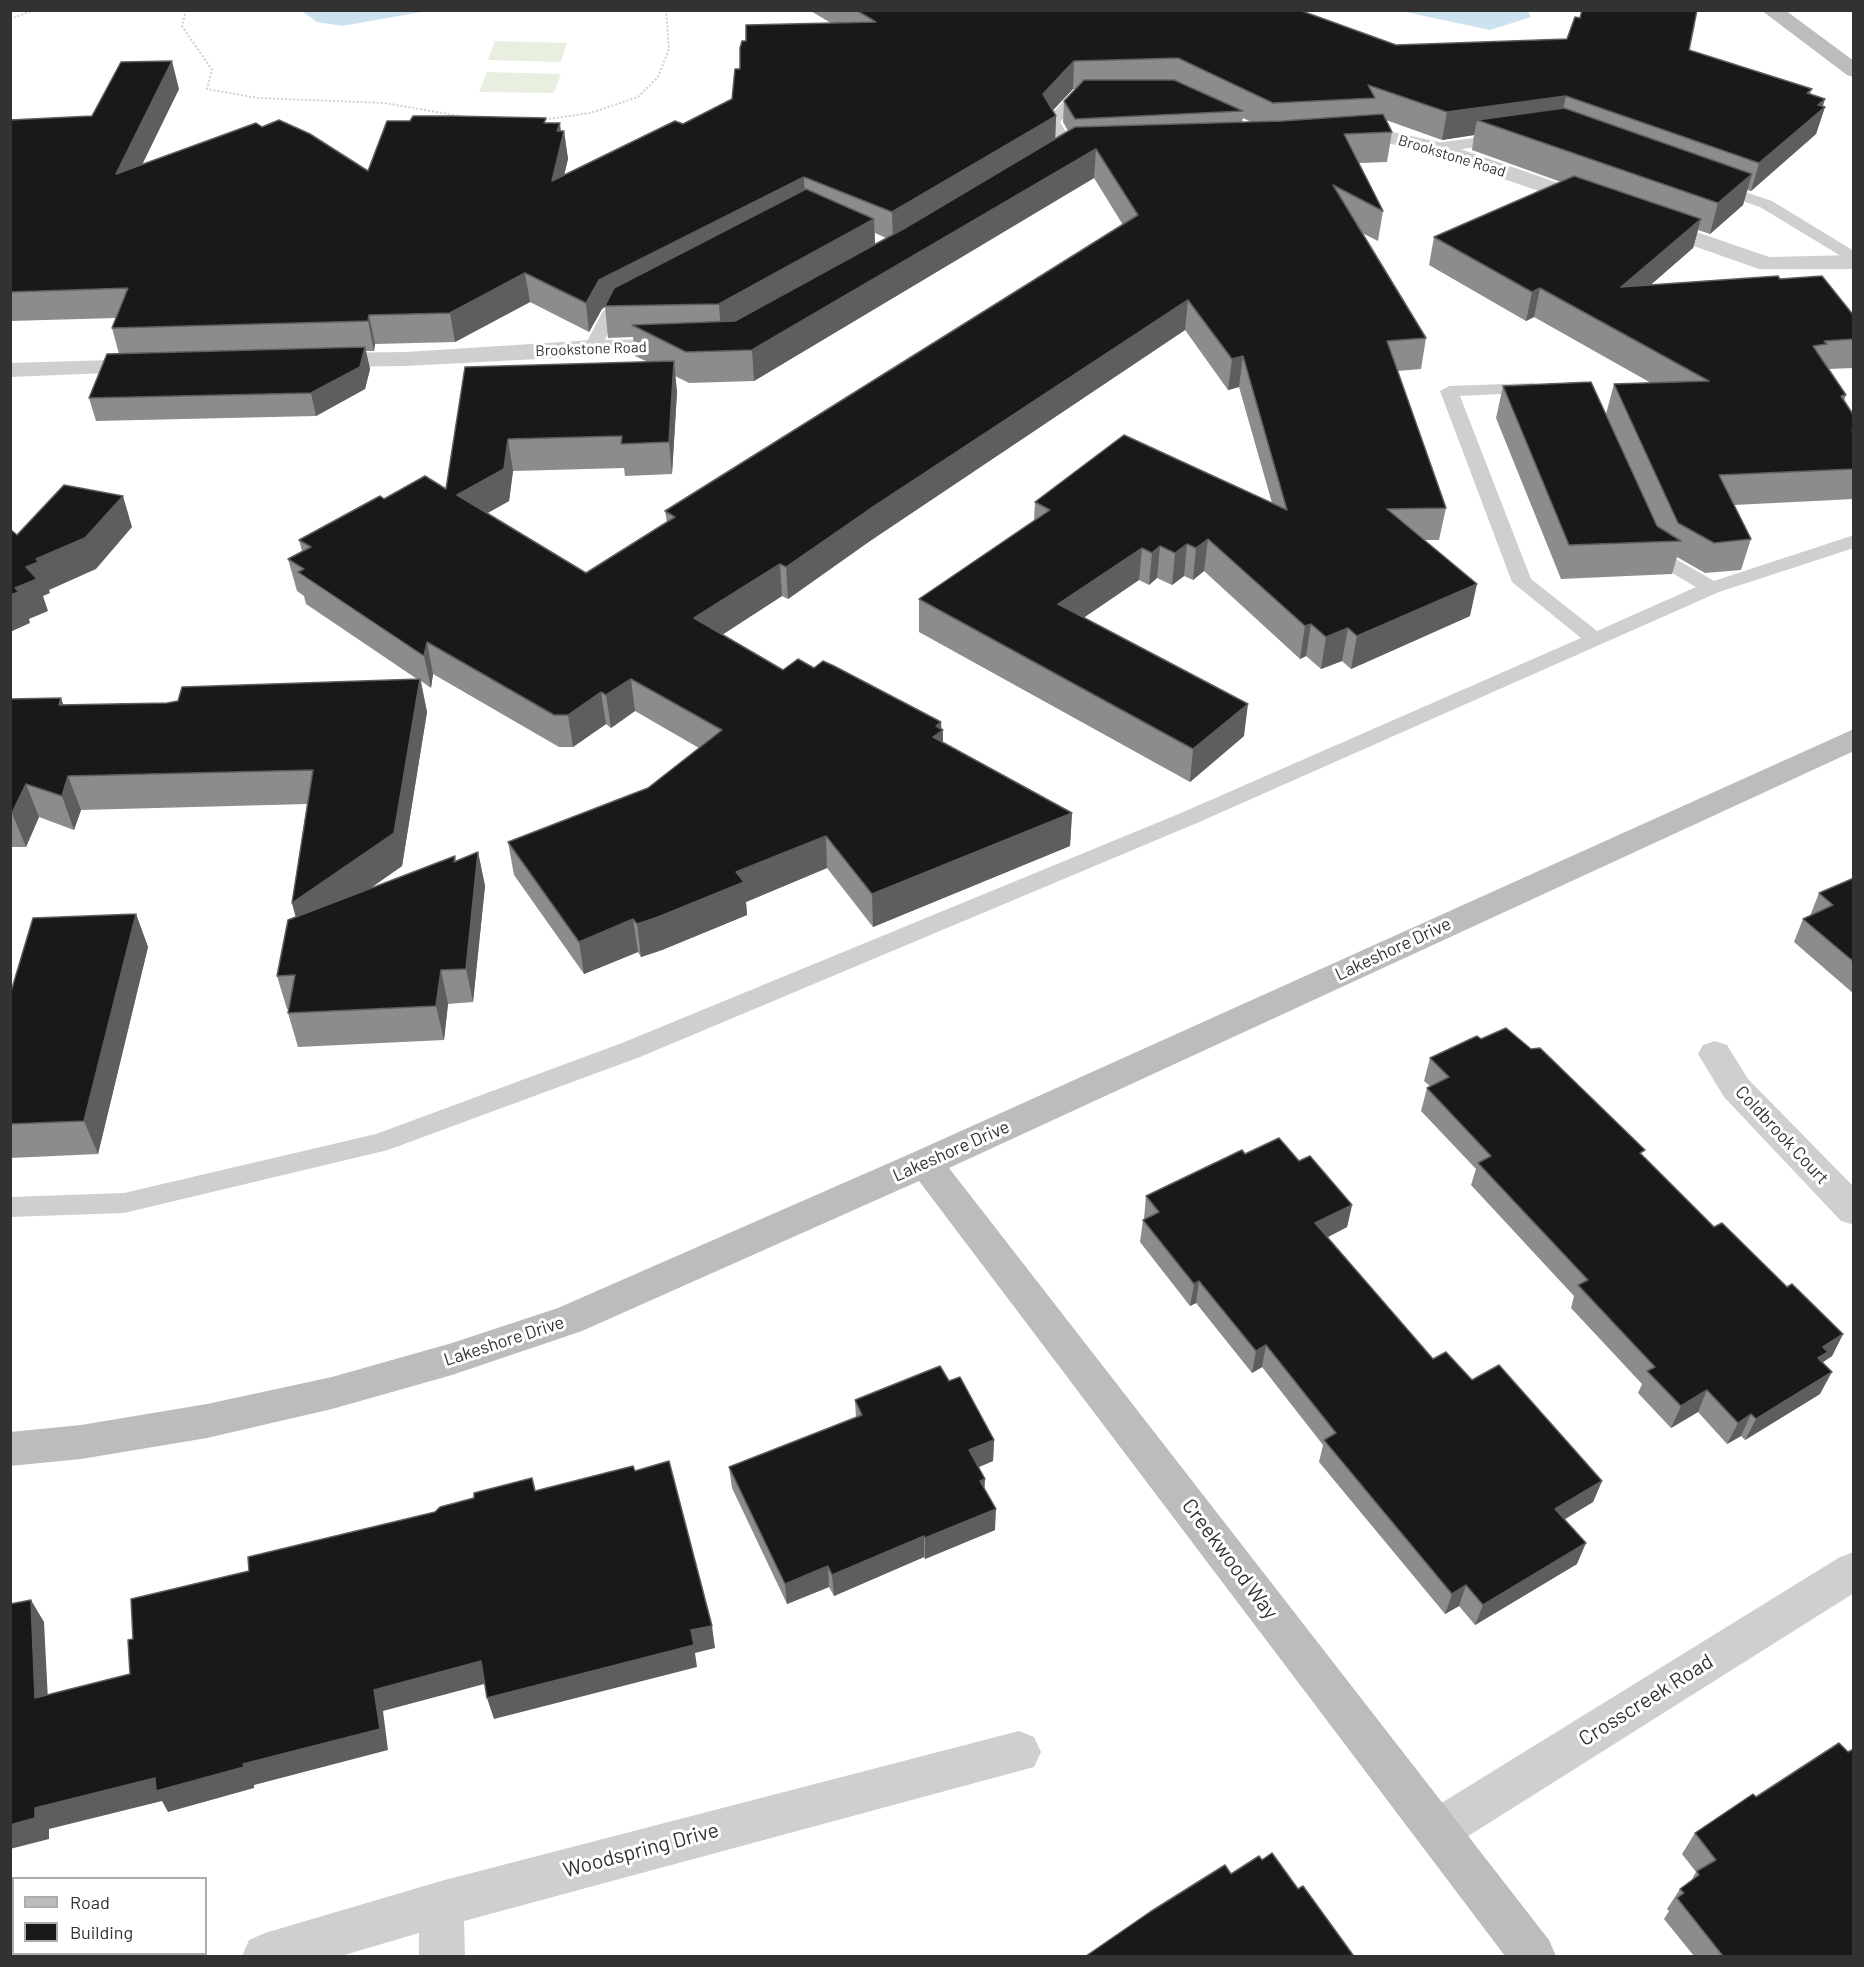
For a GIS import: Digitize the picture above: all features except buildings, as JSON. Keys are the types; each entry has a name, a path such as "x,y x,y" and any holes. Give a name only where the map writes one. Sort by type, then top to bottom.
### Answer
{"street":[{"path":"1771,10 1854,71"},
{"name":"Brookstone Road","path":"1321,138 1375,134 1435,148 1612,210"},
{"path":"1048,160 1068,148 1092,147"},
{"path":"1635,218 1767,264 1854,260"},
{"name":"Brookstone Road","path":"298,361 406,359 593,347 704,346"},
{"path":"10,370 170,365"},
{"name":"Lakeshore Drive","path":"10,1449 81,1442 207,1421 332,1393 452,1359 568,1320 925,1163 1854,739"},
{"name":"Coldbrook Court","path":"1714,1054 1736,1088 1854,1211"},
{"name":"Creekwood Way","path":"925,1163 1533,1956"},
{"name":"Crosscreek Road","path":"1438,1830 1854,1570"},
{"name":"Woodspring Drive","path":"265,1956 441,1904 1019,1752"},
{"path":"441,1904 442,1956"}],"lane":[{"path":"1068,148 1052,122 1078,94 1100,94"},
{"path":"1435,148 1525,136"},
{"path":"1700,181 1766,204 1854,260"},
{"path":"593,347 609,315 651,293"},
{"path":"1549,387 1449,391 1522,582 1595,639"},
{"path":"1646,526 1660,558 1712,588"},
{"path":"10,1208 124,1203 379,1143 642,1046 1190,818 1712,588 1854,541"}],"path":[{"path":"10,19 34,10"},
{"path":"186,10 182,26 212,70 207,89 258,98 385,103 471,118"},
{"path":"535,120 590,113 638,97 658,77 669,48 666,10"}],"green space":[{"path":"495,41 567,43 561,62 488,60"},
{"path":"487,72 561,74 554,93 479,92"}],"water":[{"path":"302,11 427,11 342,26 317,22"},
{"path":"1401,11 1528,11 1531,17 1490,30"}]}
